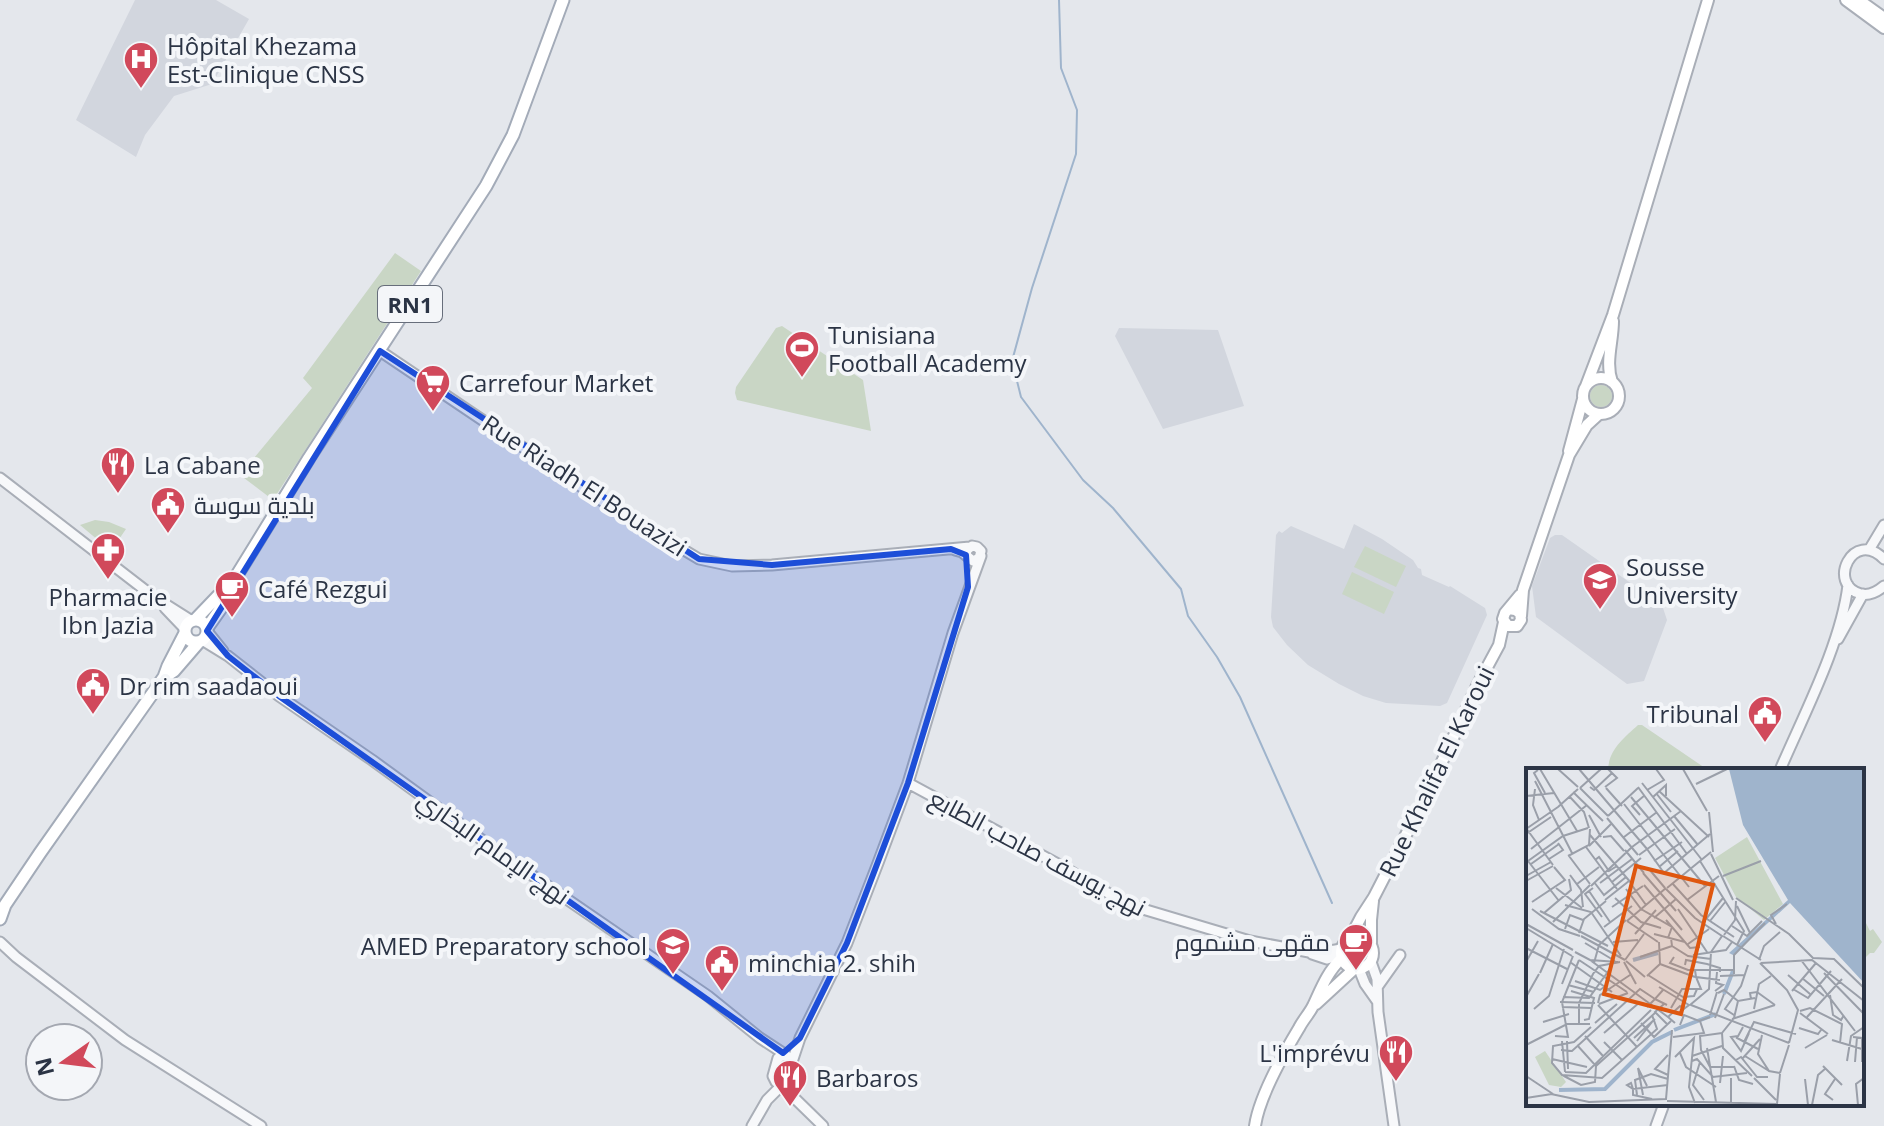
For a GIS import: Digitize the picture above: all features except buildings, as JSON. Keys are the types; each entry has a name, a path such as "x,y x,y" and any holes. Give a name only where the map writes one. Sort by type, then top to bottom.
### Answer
{"main road":[{"name":"RN1","path":"164,677 174,671 204,635 226,601 226,593 309,458 486,186 513,135 563,0"},
{"path":"1569,455 1586,386 1613,315 1708,0"},
{"path":"1846,0 1884,28"},
{"path":"1859,0 1884,18"},
{"path":"1583,399 1588,409 1599,414 1608,413 1617,404 1618,391 1609,374 1613,315"},
{"path":"1586,386 1595,379 1612,382"},
{"path":"1523,590 1504,616 1504,622 1511,627 1519,621 1523,590 1569,455 1587,425 1599,414"},
{"name":"RN1","path":"0,919 3,907 164,677 189,626 218,596 226,593"},
{"path":"1509,609 1518,611 1519,621"},
{"name":"Rue Khalifa El Karoui","path":"1350,938 1428,792 1478,684 1499,645 1519,621"},
{"path":"202,622 204,635 192,641 189,626 202,622"},
{"name":"Rue Khalifa El Karoui","path":"1499,645 1504,622"},
{"name":"Rue Khalifa El Karoui","path":"1371,943 1374,897"},
{"path":"1255,1126 1269,1086 1300,1026 1314,1005 1357,969 1371,962 1374,954 1371,943 1361,937 1346,941 1314,1005"},
{"path":"1341,954 1348,966 1357,969"}],"street":[{"name":"Rue Riadh El Bouazizi","path":"380,351 607,504 699,559 732,566 951,549 968,553"},
{"path":"0,478 189,626"},
{"path":"1869,550 1884,525"},
{"path":"1781,768 1830,652 1845,608 1848,585 1844,574 1847,561 1857,552 1869,550 1884,558"},
{"path":"752,1126 780,1079 785,1057 800,1038 847,943 908,783 968,587 981,556 973,561 968,553"},
{"path":"968,553 968,587"},
{"path":"1848,585 1863,594 1877,592 1884,586"},
{"path":"1830,652 1863,594"},
{"name":"نهج الإمام البخاري","path":"204,635 279,696 708,996 785,1057"},
{"name":"نهج يوسف صاحب الطابع","path":"908,783 1136,907 1250,941 1309,952 1341,954"},
{"path":"0,942 125,1040 261,1126"},
{"path":"0,950 16,957"},
{"path":"1378,986 1400,955"},
{"path":"1371,962 1378,986 1377,1001 1394,1126"},
{"path":"1357,969 1377,1001"},
{"path":"760,1038 770,1052 780,1079 823,1126"},
{"path":"780,1079 785,1057"},
{"path":"1656,1126 1663,1106"}],"highlighted area":[{"path":"380,351 699,559 772,565 951,549 966,555 968,587 908,783 847,943 800,1038 783,1053 279,696 228,656 207,631"}],"shaded area":[{"name":"Hôpital Khezama Est-Clinique CNSS","path":"135,0 216,0 249,19 212,84 174,96 145,135 136,157 76,120"},
{"path":"1119,328 1218,330 1244,406 1163,429 1115,336"},
{"path":"1354,524 1413,560 1422,575 1450,586 1485,608 1487,615 1447,703 1440,706 1386,703 1363,696 1308,665 1273,627 1276,535 1279,531 1282,533 1291,526 1344,549"},
{"name":"Sousse University","path":"1562,535 1662,605 1667,620 1644,681 1627,684 1536,617 1532,586 1550,538"}],"green space":[{"path":"395,253 421,271 273,500 240,475 312,388 303,378"},
{"name":"Tunisiana Football Academy","path":"782,326 863,380 871,431 737,400 736,387 776,328"},
{"path":"1601,385 1609,388 1612,396 1609,404 1601,407 1593,404 1590,396 1593,388"},
{"path":"95,520 126,529 111,551 80,525"},
{"path":"1365,546 1406,566 1396,587 1354,567"},
{"path":"1352,572 1394,592 1384,614 1342,594"},
{"path":"1642,725 1705,768 1608,768 1614,750"},
{"path":"1864,919 1870,931 1873,929 1882,942 1874,953 1864,959"},
{"path":"1358,940 1366,943 1369,951 1366,959 1358,962 1350,959 1347,951 1350,943"}],"waterway":[{"path":"1059,0 1061,68 1077,110 1076,154 1032,288 1012,361 1021,397 1083,480 1113,508 1181,589 1188,616 1240,697 1332,903"}],"place":[{"name":"Hôpital Khezama Est-Clinique CNSS","path":"141,90"},
{"name":"Tunisiana Football Academy","path":"802,379"},
{"name":"Carrefour Market","path":"433,413"},
{"name":"La Cabane","path":"118,495"},
{"name":"بلدية سوسة","path":"168,535"},
{"name":"Pharmacie Ibn Jazia","path":"108,581"},
{"name":"Sousse University","path":"1600,611"},
{"name":"Café Rezgui","path":"232,619"},
{"name":"Dr rim saadaoui","path":"93,716"},
{"name":"Tribunal","path":"1765,744"},
{"name":"مقهى مشموم","path":"1356,972"},
{"name":"AMED Preparatory school","path":"673,976"},
{"name":"minchia 2. shih","path":"722,993"},
{"name":"L'imprévu","path":"1396,1083"},
{"name":"Barbaros","path":"790,1108"}]}
